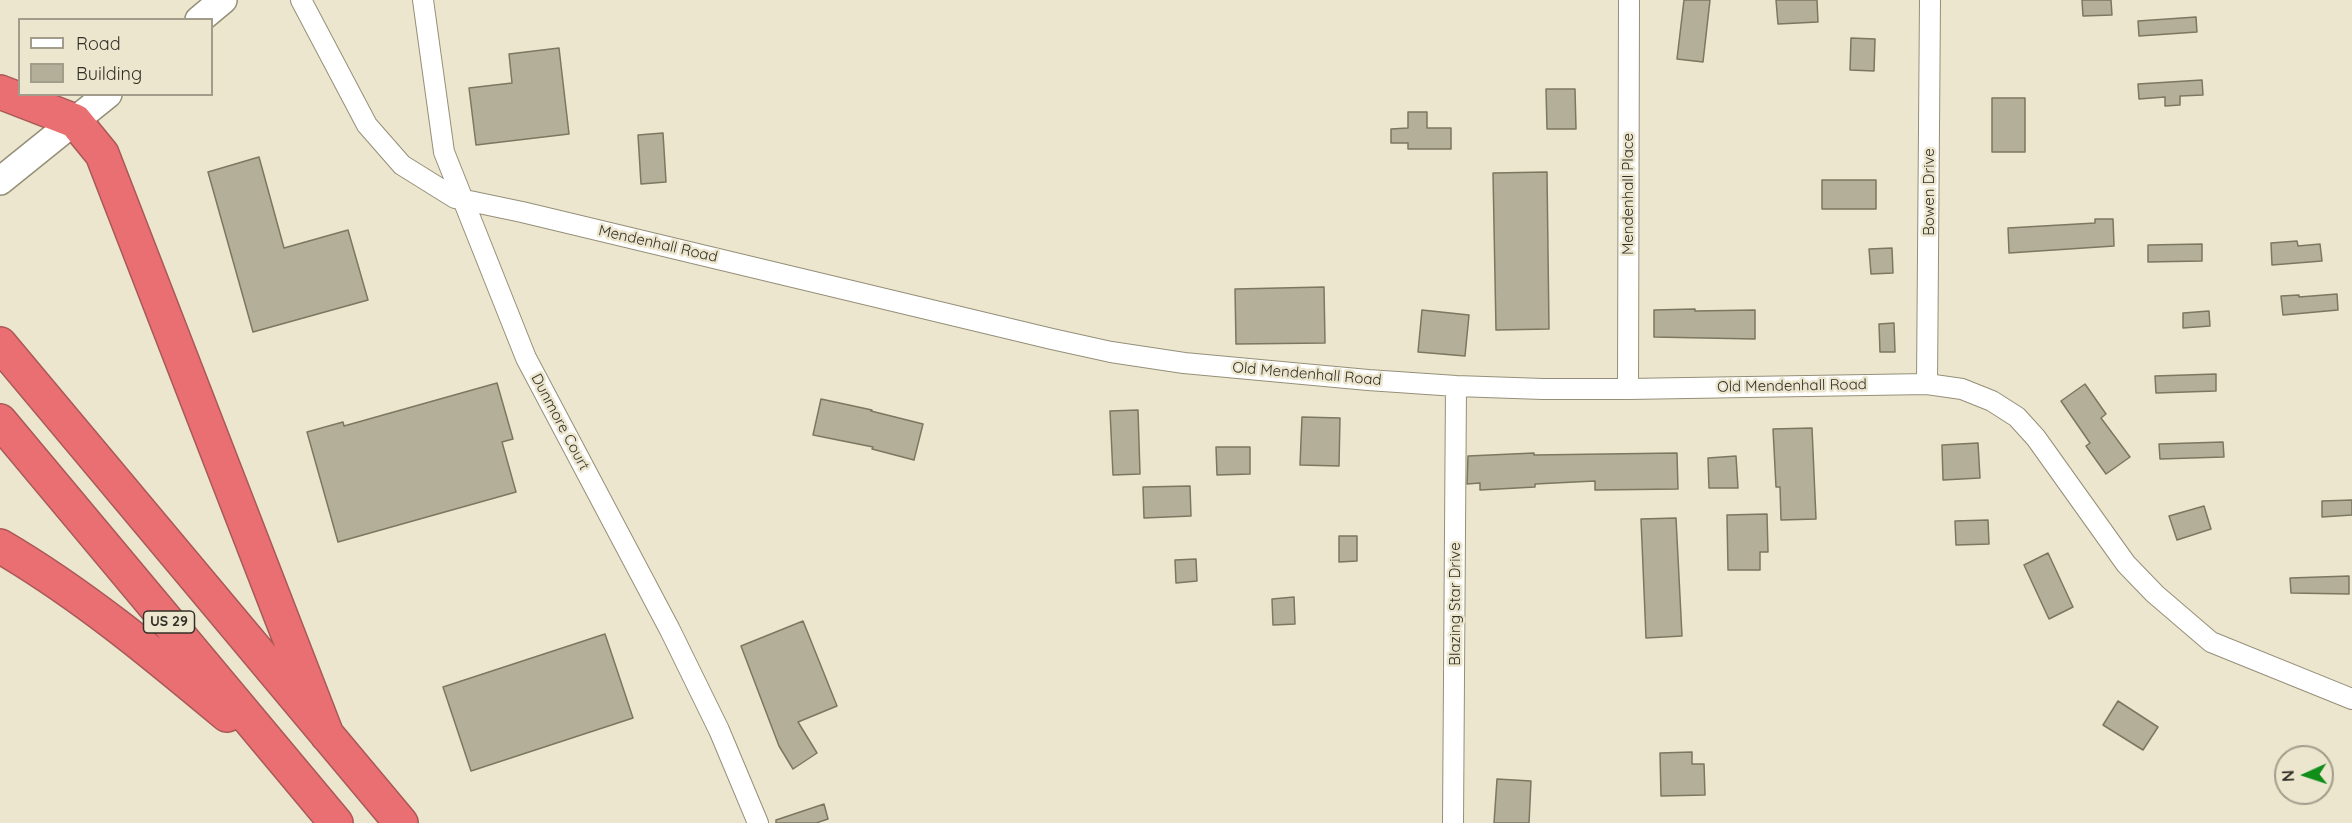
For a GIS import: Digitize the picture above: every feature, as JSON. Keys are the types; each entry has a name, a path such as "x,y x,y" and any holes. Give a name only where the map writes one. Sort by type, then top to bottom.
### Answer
{"highway":[{"path":"0,92 75,121 102,154 327,735"},
{"name":"US 29","path":"0,344 401,823"},
{"name":"US 29","path":"0,422 336,823"},
{"path":"0,546 38,568 135,637 296,774"}],"main road":[{"path":"201,18 223,0"},
{"path":"0,181 106,96"}],"street":[{"name":"Mendenhall Road","path":"301,0 367,125 402,165 456,198 546,217 1111,352"},
{"name":"Dunmore Court","path":"423,0 444,152 526,358 670,630 719,730 758,823"},
{"name":"Mendenhall Place","path":"1628,389 1629,0"},
{"name":"Bowen Drive","path":"1927,384 1930,0"},
{"name":"Old Mendenhall Road","path":"1111,352 1184,363 1456,386 1628,389 1927,384 1962,389 1992,400 2017,417 2036,438 2126,564 2155,594 2211,642 2352,699"},
{"name":"Blazing Star Drive","path":"1452,823 1456,386"}],"building":[{"path":"1684,0 1710,0 1703,62 1677,59"},
{"path":"1776,0 1817,0 1818,22 1778,24"},
{"path":"2082,0 2111,0 2112,15 2083,16"},
{"path":"2196,17 2197,32 2139,36 2138,21"},
{"path":"1851,38 1875,39 1874,71 1850,70"},
{"path":"559,48 569,134 476,145 469,88 512,83 509,54"},
{"path":"2202,80 2203,95 2180,96 2180,105 2165,106 2165,97 2139,99 2138,84"},
{"path":"1546,89 1575,89 1576,129 1547,129"},
{"path":"1992,98 2025,98 2025,152 1992,152"},
{"path":"1408,112 1427,112 1427,128 1451,128 1451,149 1408,149 1408,143 1391,143 1391,129 1408,128"},
{"path":"663,133 666,182 641,184 638,135"},
{"path":"259,157 284,248 348,230 368,300 253,332 208,172"},
{"path":"1547,172 1549,329 1496,330 1493,173"},
{"path":"1822,180 1876,180 1876,209 1822,209"},
{"path":"2095,219 2113,219 2114,246 2009,253 2008,228 2095,223"},
{"path":"2297,241 2298,246 2320,244 2322,261 2272,265 2271,243"},
{"path":"2202,244 2202,261 2148,262 2148,245"},
{"path":"1892,248 1893,273 1871,274 1869,249"},
{"path":"1324,287 1325,343 1236,344 1235,289"},
{"path":"2337,294 2338,310 2283,315 2281,296"},
{"path":"1695,309 1695,311 1755,310 1755,339 1654,337 1654,310"},
{"path":"1422,310 1469,315 1465,356 1418,352"},
{"path":"2209,311 2210,326 2183,328 2183,313"},
{"path":"1894,323 1895,352 1880,352 1879,324"},
{"path":"2216,374 2216,391 2156,393 2155,376"},
{"path":"497,383 513,439 502,442 516,492 338,542 307,432 343,422 344,426"},
{"path":"2085,384 2106,414 2101,418 2130,457 2106,474 2086,446 2090,443 2061,401"},
{"path":"821,399 923,424 914,460 872,449 873,447 813,435"},
{"path":"1138,410 1140,474 1113,475 1110,411"},
{"path":"1302,417 1340,418 1339,466 1300,465"},
{"path":"1812,428 1816,519 1781,520 1780,487 1776,487 1773,429"},
{"path":"2223,442 2224,457 2160,459 2159,444"},
{"path":"1978,443 1980,478 1943,480 1942,445"},
{"path":"1216,447 1250,447 1250,474 1217,475"},
{"path":"1534,453 1534,455 1677,453 1678,489 1595,490 1595,481 1480,490 1480,483 1467,484 1468,456"},
{"path":"1736,456 1738,488 1709,488 1708,458"},
{"path":"1190,486 1191,516 1144,518 1143,487"},
{"path":"2352,500 2352,515 2322,517 2322,501"},
{"path":"2204,506 2211,529 2177,540 2169,516"},
{"path":"1767,514 1768,552 1760,552 1760,570 1728,570 1727,515"},
{"path":"1676,518 1682,636 1646,638 1641,519"},
{"path":"1988,520 1989,544 1956,545 1955,521"},
{"path":"1339,536 1357,536 1357,561 1339,562"},
{"path":"2048,553 2073,607 2049,619 2024,565"},
{"path":"1196,559 1197,581 1176,583 1175,560"},
{"path":"2349,576 2349,594 2291,593 2290,578"},
{"path":"1294,597 1295,624 1273,625 1272,599"},
{"path":"803,621 837,706 798,722 817,753 793,769 779,746 741,646"},
{"path":"605,634 633,718 471,771 443,687"},
{"path":"2118,701 2158,727 2143,750 2103,725"},
{"path":"1692,752 1692,764 1704,764 1705,795 1661,796 1660,753"},
{"path":"1497,779 1531,781 1529,823 1494,823"},
{"path":"824,804 828,819 816,823 776,823 776,820"}]}
